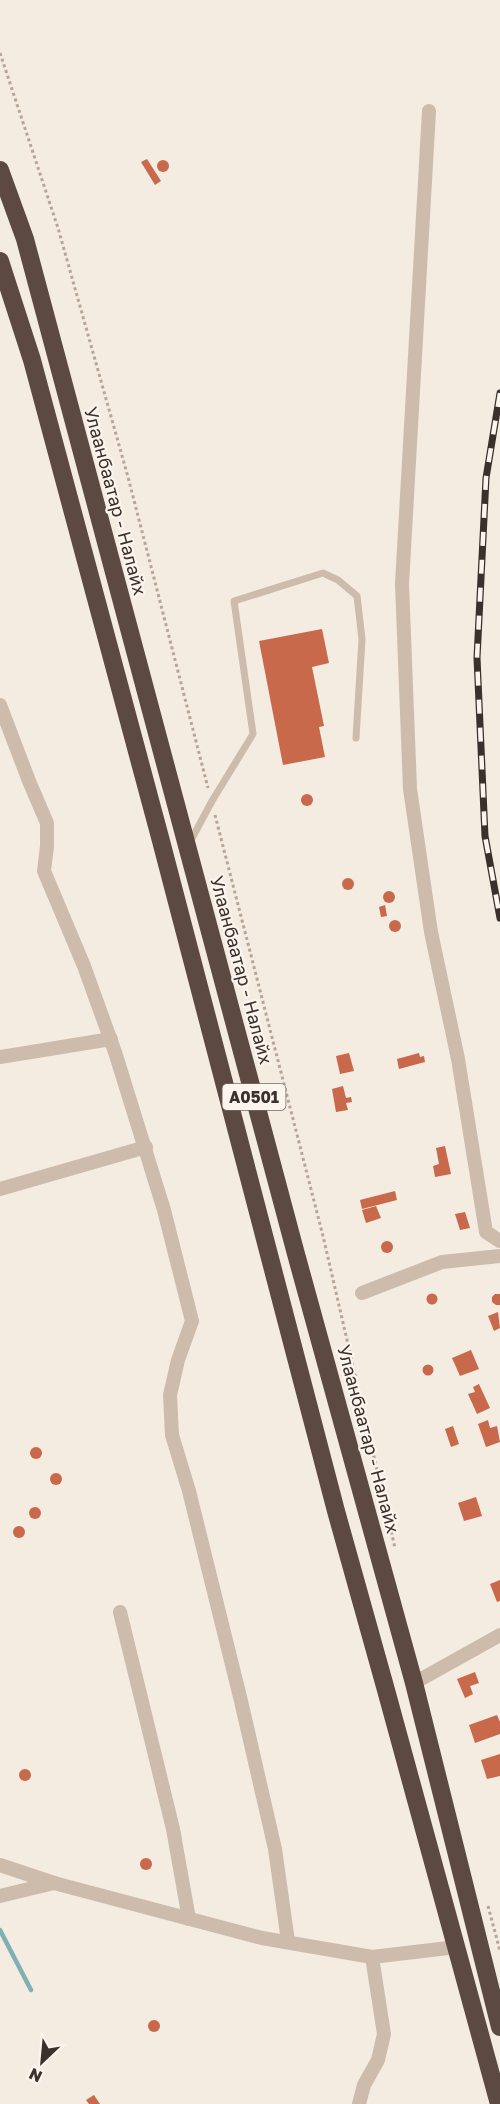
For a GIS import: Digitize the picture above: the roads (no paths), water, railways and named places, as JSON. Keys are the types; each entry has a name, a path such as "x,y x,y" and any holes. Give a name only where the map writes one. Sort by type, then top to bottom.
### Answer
{"highway":[{"name":"Улаанбаатар - Налайх","path":"0,170 24,239 414,1683 500,2027"},
{"name":"A0501","path":"0,261 32,360 158,830 336,1511 499,2104"}],"street":[{"path":"429,111 402,584 410,789 431,932 458,1059 486,1232 500,1241"},
{"path":"0,705 47,823 44,871 84,966 111,1039 146,1147 192,1321 178,1360 170,1395 172,1435 192,1503 265,1804 275,1850 288,1941"},
{"path":"0,1057 111,1039"},
{"path":"0,1189 146,1147"},
{"path":"362,1293 442,1262 500,1256"},
{"path":"120,1612 173,1829 189,1919"},
{"path":"414,1683 500,1635"},
{"path":"0,1864 54,1883 262,1938 372,1957 457,1947"},
{"path":"0,1896 54,1883"},
{"path":"359,2104 364,2085 378,2060 384,2034 372,1957"}],"lane":[{"path":"187,847 253,734 234,601 323,573 338,580 357,596 362,639 356,738"}],"waterway":[{"path":"0,1930 31,1990"}],"railway":[{"path":"500,393 486,478 477,658 485,836 500,918"}]}
